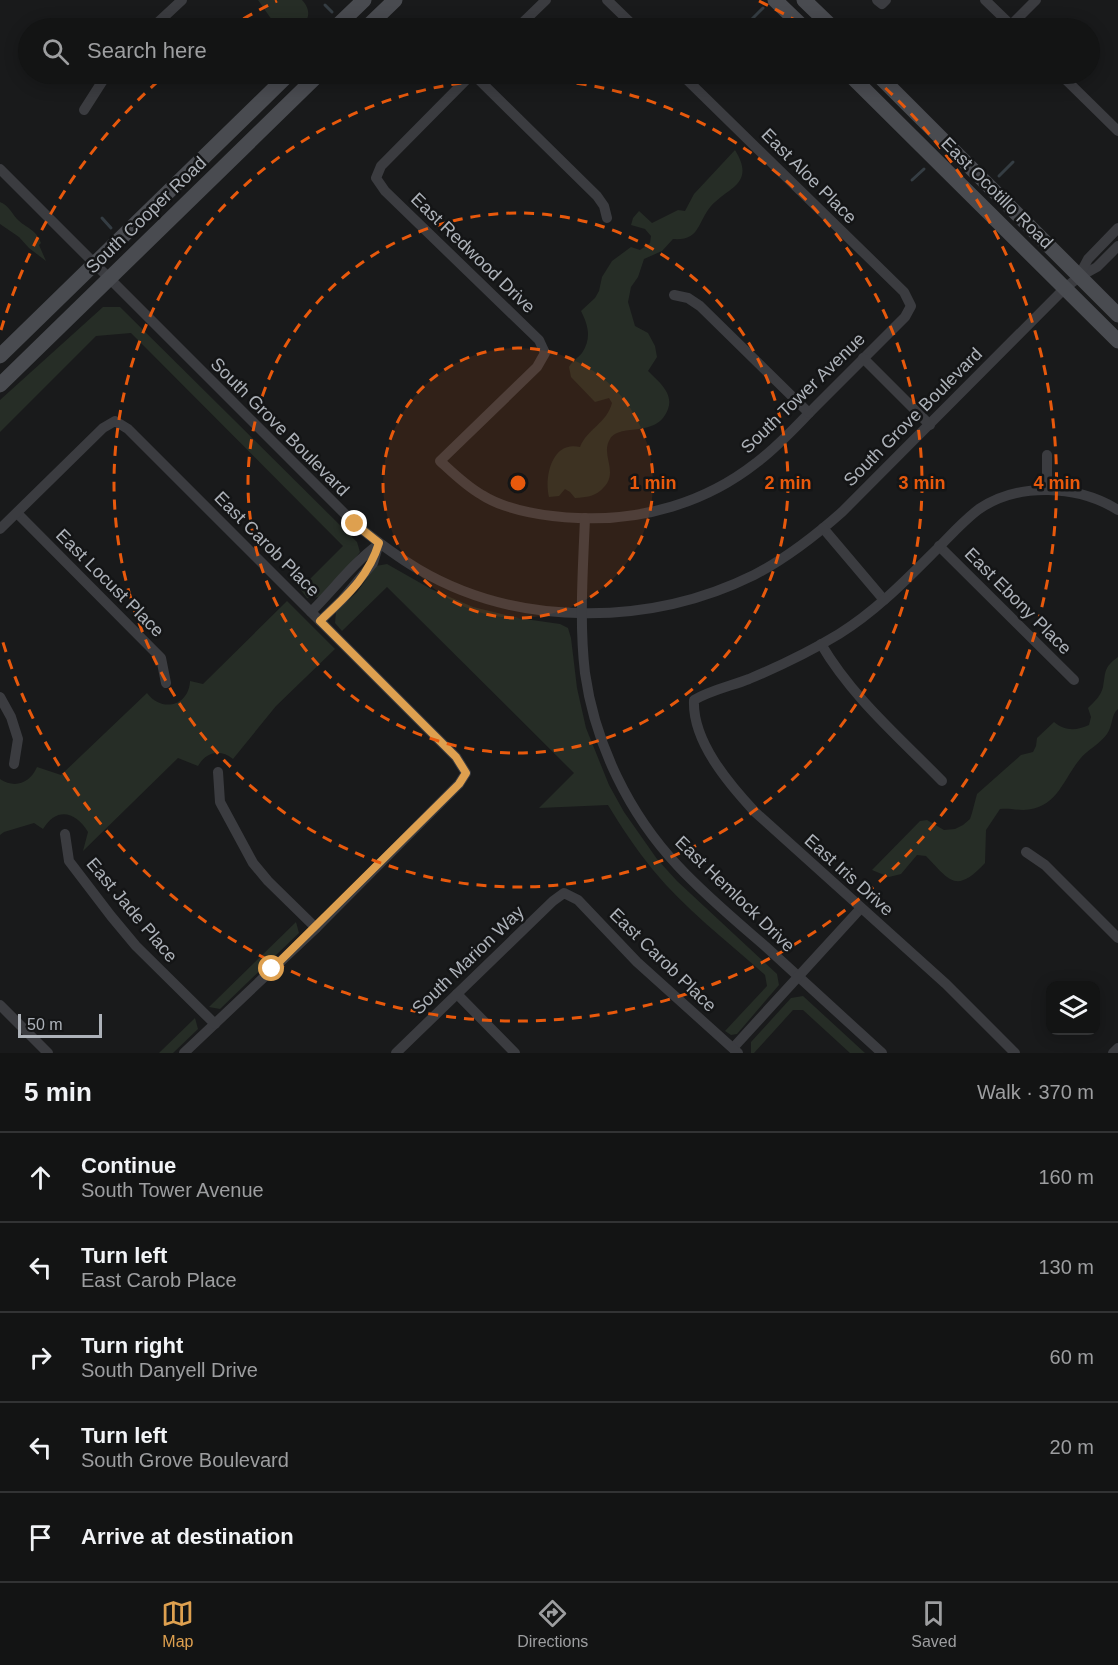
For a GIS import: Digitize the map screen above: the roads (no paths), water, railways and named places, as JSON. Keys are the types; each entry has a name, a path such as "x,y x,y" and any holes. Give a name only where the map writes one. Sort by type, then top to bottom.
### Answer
{"main road":[{"path":"345,18 364,0"},
{"path":"376,18 395,0"},
{"path":"776,0 794,18"},
{"path":"804,0 822,18"},
{"name":"South Cooper Road","path":"0,385 102,272 280,84"},
{"name":"South Cooper Road","path":"0,356 102,272 309,84"},
{"name":"East Ocotillo Road","path":"859,84 1118,341"},
{"name":"East Ocotillo Road","path":"887,84 1118,315"}],"street":[{"path":"527,18 546,0"},
{"path":"607,0 626,18"},
{"path":"985,0 1004,18"},
{"path":"1021,18 1036,0"},
{"path":"161,18 175,2"},
{"path":"84,110 101,84"},
{"name":"East Redwood Drive","path":"440,461 537,367 545,353 539,339 385,191 376,178 381,166 463,84"},
{"path":"483,84 597,196 604,206 607,218"},
{"name":"East Aloe Place","path":"691,84 904,292 910,306"},
{"path":"1070,84 1118,130"},
{"name":"South Grove Boulevard","path":"0,169 334,504 379,543 418,569 474,594 526,607 582,613 618,613 655,608 710,593 782,559 824,528 930,425 1065,288 1079,277"},
{"path":"1079,277 1088,259 1118,228"},
{"path":"1079,277 1097,267 1118,246"},
{"path":"674,295 688,298 700,306 809,412"},
{"name":"South Tower Avenue","path":"440,461 460,480 484,497 529,512 554,517 624,517 656,512 682,504 738,477 757,463 905,317 910,306"},
{"path":"863,358 930,425"},
{"name":"East Carob Place","path":"17,513 103,428 115,421 128,429 456,757 466,773 459,784 316,928"},
{"path":"1047,455 1047,489"},
{"path":"942,781 851,689 836,670 821,644 840,633 884,600 981,508 1022,492 1047,489 1093,498 1118,510"},
{"path":"0,529 17,513"},
{"name":"East Locust Place","path":"17,513 161,658 166,683"},
{"name":"East Hemlock Drive","path":"585,518 582,642 590,696 608,756 630,802 658,843 701,890 882,1053"},
{"path":"824,528 884,600"},
{"path":"310,612 361,557 379,543"},
{"path":"320,621 359,581 373,563 379,543"},
{"name":"East Ebony Place","path":"939,546 1074,680"},
{"name":"East Iris Drive","path":"821,644 765,672 706,693 694,700 693,714 705,742 731,786 755,812 968,1005 1015,1053"},
{"path":"0,698 18,739 14,764"},
{"path":"184,1053 316,928 253,863 220,802 218,772"},
{"name":"East Jade Place","path":"65,834 69,861 111,916 136,946 215,1024"},
{"path":"1026,852 1045,865 1118,938"},
{"name":"East Carob Place","path":"564,893 578,900 637,962 735,1051"},
{"name":"South Marion Way","path":"396,1053 564,893"},
{"path":"735,1051 798,976 861,908"},
{"path":"457,994 515,1053"},
{"path":"0,1005 48,1053"},
{"path":"1113,1053 1118,1048"}],"waterway":[{"path":"325,5 332,12"},
{"path":"753,18 763,8"},
{"path":"999,176 1013,162"},
{"path":"912,180 924,169"},
{"path":"102,218 111,228"}]}
